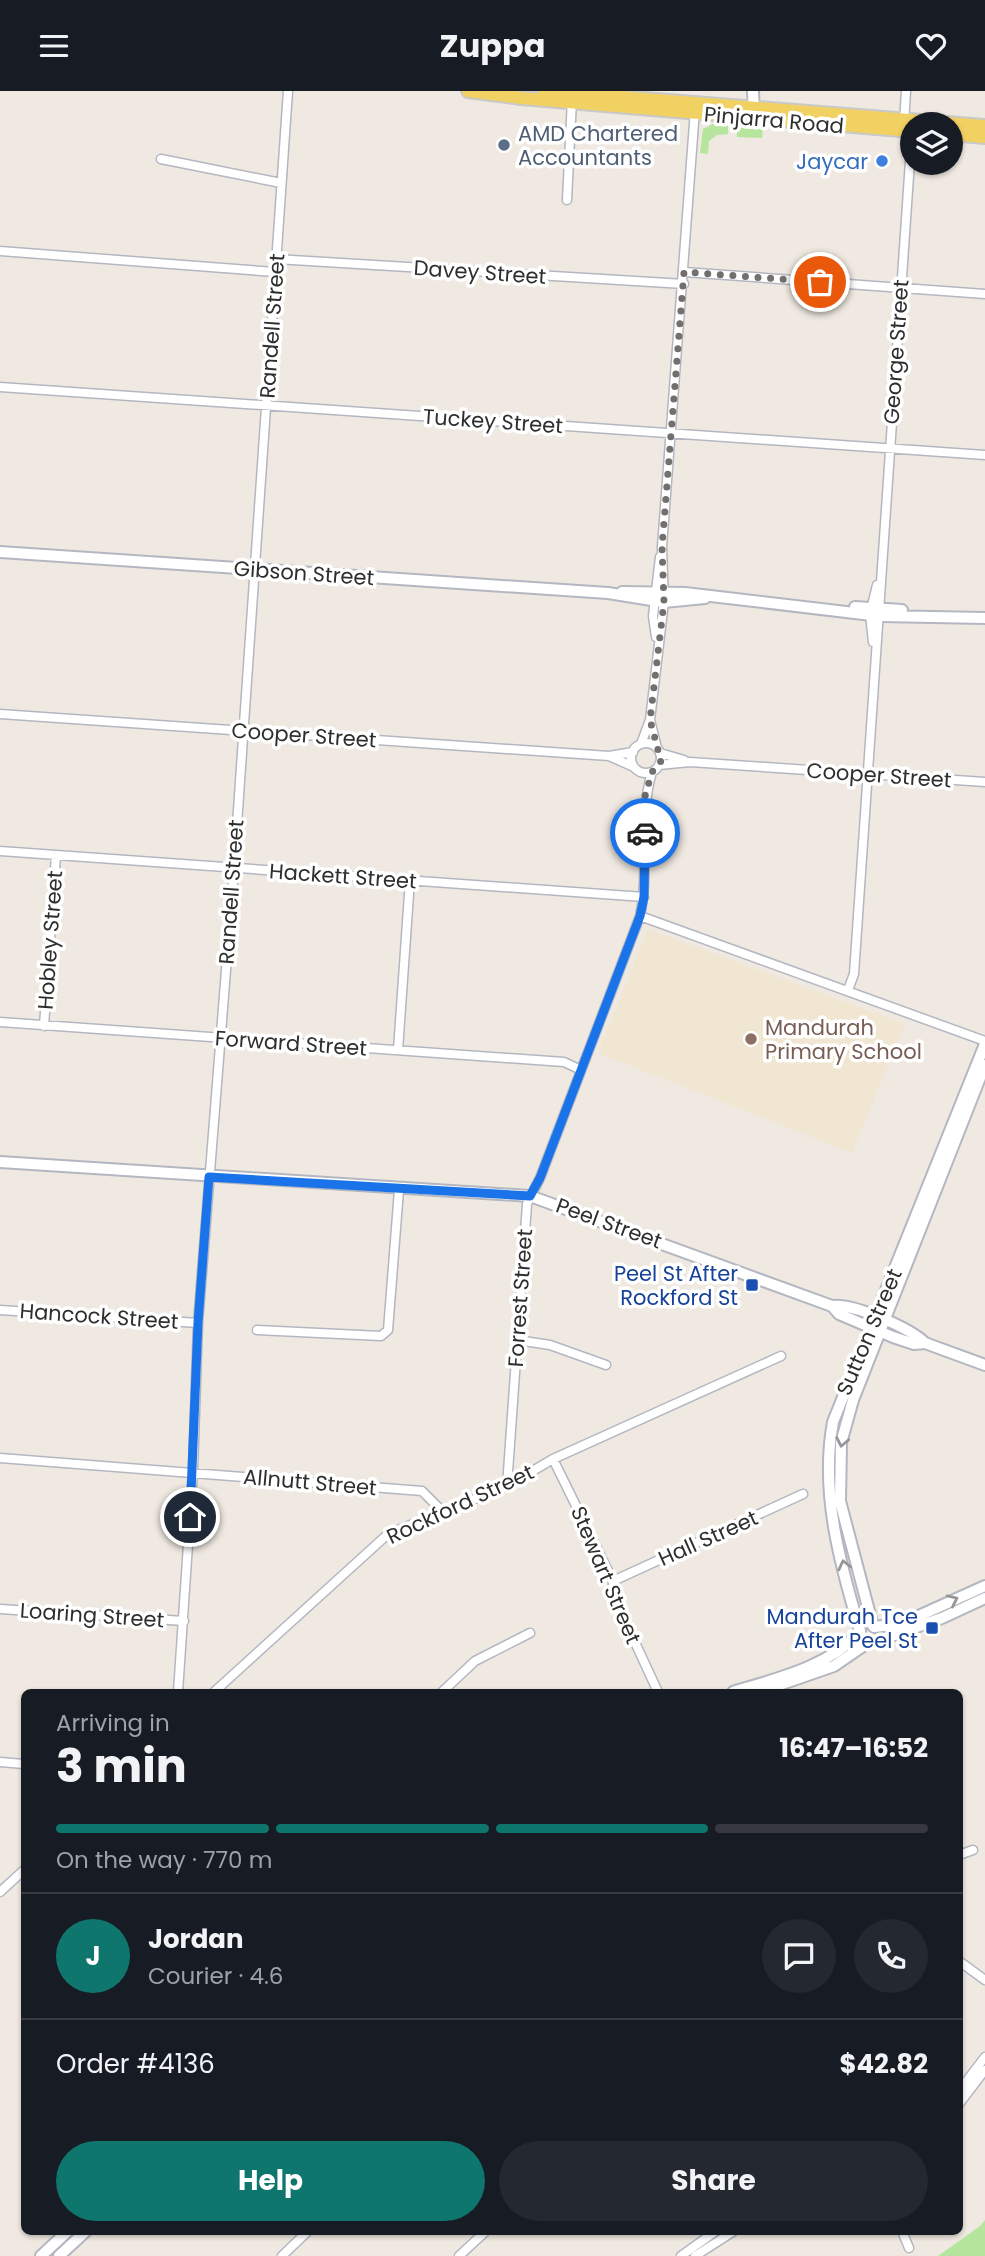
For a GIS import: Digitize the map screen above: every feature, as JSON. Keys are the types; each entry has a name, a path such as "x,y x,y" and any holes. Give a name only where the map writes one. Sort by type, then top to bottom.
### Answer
{"main road":[{"name":"Pinjarra Road","path":"468,91 900,127"},
{"name":"Pinjarra Road","path":"544,91 572,98"},
{"path":"753,91 754,113"},
{"name":"Pinjarra Road","path":"963,127 985,126"},
{"path":"963,135 985,137"},
{"name":"Gibson Street","path":"0,552 985,618"},
{"name":"Sutton Street","path":"904,1260 985,1042"},
{"name":"Sutton Street","path":"877,1324 841,1443 840,1501 874,1626 878,1632 872,1642 860,1632 828,1491 829,1444 841,1396 877,1324 985,1065"},
{"name":"Peel Street","path":"0,1162 399,1190 530,1196 832,1306 842,1305 914,1344 925,1343 985,1365"},
{"path":"841,1396 853,1400"},
{"path":"742,1689 823,1661 845,1648 865,1626 901,1625 985,1586"},
{"path":"768,1689 834,1666 872,1642 942,1618 985,1598"},
{"path":"41,2256 64,2235"},
{"path":"59,2256 82,2235"}],"street":[{"name":"Randell Street","path":"178,1689 198,1323 234,869 288,91"},
{"name":"George Street","path":"906,91 907,112"},
{"path":"567,200 572,98"},
{"path":"650,720 659,765 652,772 636,769 633,752 641,744 650,720 695,109"},
{"path":"160,159 281,183"},
{"name":"George Street","path":"848,990 854,974 876,611 901,289 906,175"},
{"path":"0,251 275,271"},
{"name":"Davey Street","path":"276,259 684,284"},
{"path":"684,272 985,294"},
{"name":"Tuckey Street","path":"0,387 985,455"},
{"name":"Cooper Street","path":"0,714 609,756 633,752"},
{"path":"641,744 658,751"},
{"name":"Cooper Street","path":"658,751 690,762"},
{"name":"Cooper Street","path":"609,756 636,769"},
{"name":"Cooper Street","path":"659,765 690,762 985,782"},
{"name":"Forrest Street","path":"636,769 645,796"},
{"name":"Forrest Street","path":"507,1486 526,1215 530,1196 540,1178 640,916 644,897 645,796 652,772"},
{"name":"Hackett Street","path":"0,851 644,897"},
{"name":"Hobley Street","path":"44,1026 56,855"},
{"path":"398,1050 410,880"},
{"path":"640,916 985,1042"},
{"name":"Forward Street","path":"0,1023 564,1062 581,1070"},
{"path":"257,1330 382,1336 388,1330 399,1190"},
{"name":"Hancock Street","path":"0,1310 198,1323"},
{"path":"517,1340 550,1345 606,1365"},
{"name":"Rockford Street","path":"217,1689 388,1534 507,1486 553,1459 781,1356"},
{"name":"Allnutt Street","path":"0,1458 422,1491 443,1512"},
{"name":"Stewart Street","path":"553,1459 613,1581 613,1595 657,1689"},
{"name":"Hall Street","path":"613,1581 803,1495"},
{"name":"Loaring Street","path":"0,1609 184,1621"},
{"path":"445,1689 475,1661 530,1633"},
{"path":"0,1762 21,1764"},
{"path":"963,1854 973,1850"},
{"path":"0,1892 21,1873"},
{"path":"963,1964 985,1980"},
{"path":"963,2086 985,2057"},
{"path":"963,2099 985,2070"},
{"path":"282,2256 304,2235"},
{"path":"459,2256 482,2235"},
{"path":"690,2255 712,2235"},
{"path":"690,2255 727,2235"},
{"path":"904,2235 909,2248"}],"shaded area":[{"name":"Mandurah Primary School","path":"648,929 905,1024 852,1153 598,1053"}],"green space":[{"path":"715,123 728,123 728,134 717,135 709,141 708,154 700,153 703,129"},
{"path":"736,124 763,125 762,138 737,137"},
{"path":"985,2220 985,2256 938,2256 980,2226"}],"way so far":[{"path":"645,833 645,796 652,772 661,761 650,720 657,640 664,602 662,547 684,272 820,282"}],"place":[{"name":"AMD Chartered Accountants","path":"504,145"},
{"name":"Jaycar","path":"882,161"},
{"name":"Mandurah Primary School","path":"751,1039"},
{"name":"Peel St After Rockford St","path":"752,1285"},
{"name":"Mandurah Tce After Peel St","path":"932,1628"}],"route":[{"path":"190,1517 198,1323 209,1177 530,1196 540,1178 640,916 644,897 645,833"}]}
